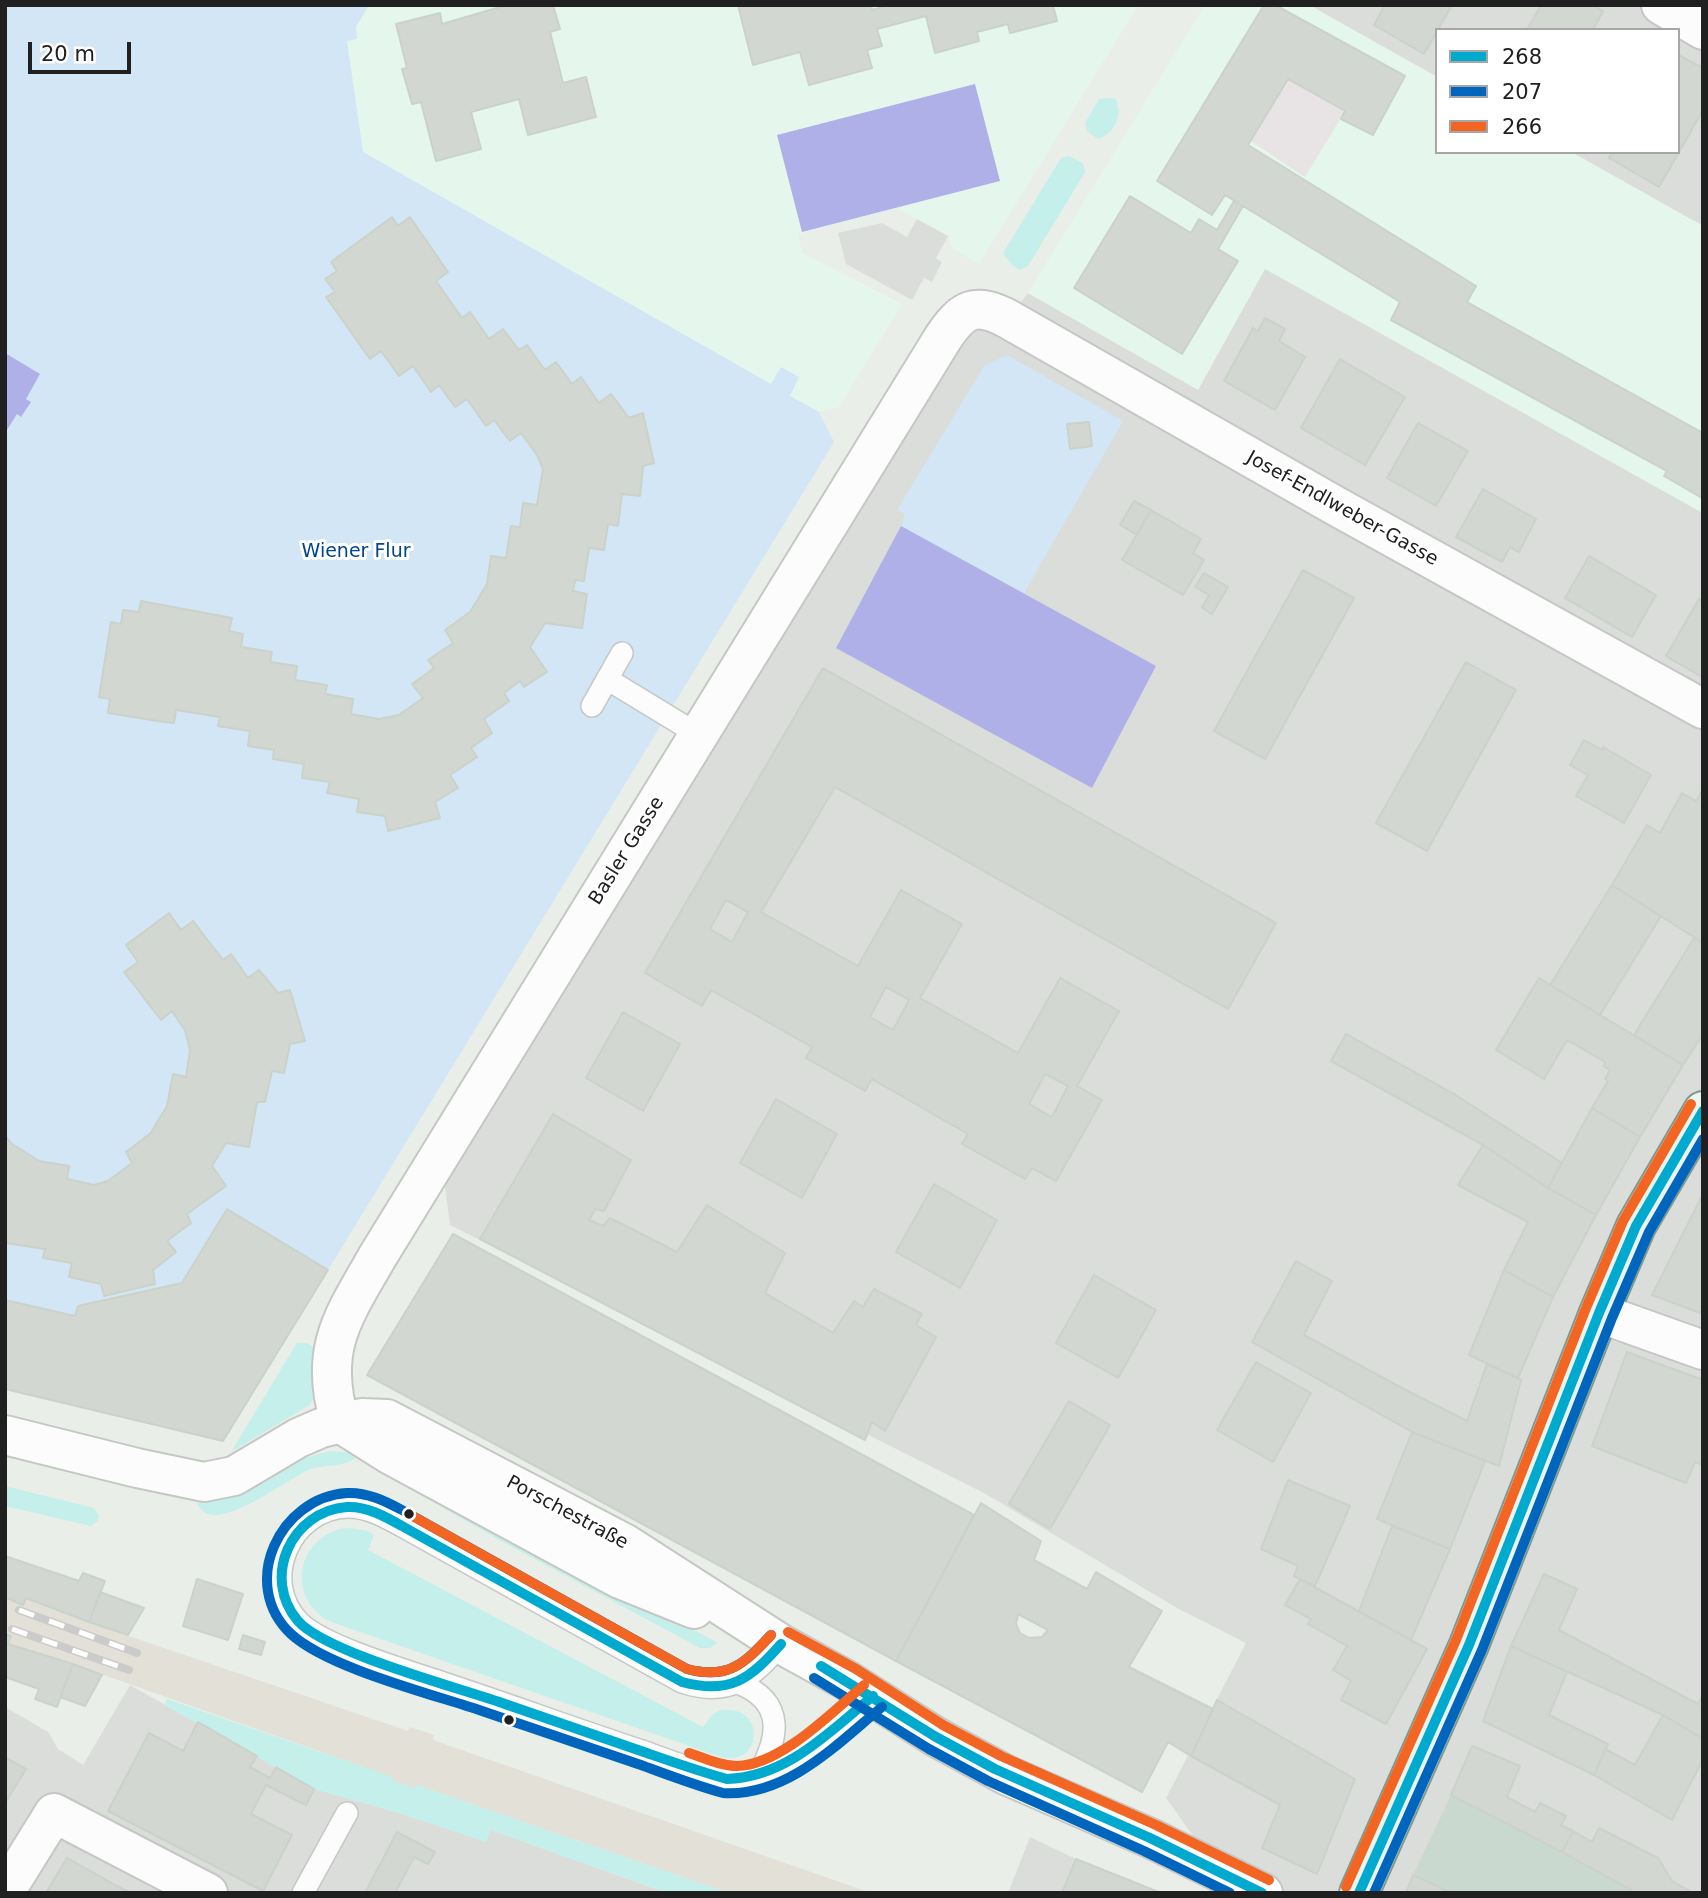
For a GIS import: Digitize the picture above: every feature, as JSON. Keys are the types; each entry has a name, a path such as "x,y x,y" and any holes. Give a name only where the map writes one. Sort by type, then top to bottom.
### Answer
{"main road":[{"path":"1359,1893 1469,1645 1599,1313 1636,1226 1703,1111"}],"street":[{"path":"1661,5 1703,30"},
{"name":"Josef-Endlweber-Gasse","path":"982,308 1008,319 1334,505 1703,709"},
{"name":"Basler Gasse","path":"340,1423 330,1374 333,1346 347,1310 379,1254 953,322 972,309 982,308"},
{"path":"1599,1313 1703,1350"},
{"name":"Porschestraße","path":"5,1435 204,1482 234,1476 321,1427 375,1418 387,1419 624,1543 781,1644 873,1696 936,1737 1006,1775 1150,1838 1263,1893"},
{"path":"5,1892 54,1813 208,1893"}],"lane":[{"path":"592,706 622,653"},
{"path":"607,679 699,735"},
{"path":"781,1644 758,1672 738,1683 715,1688 693,1686 475,1566 369,1510 358,1508 336,1508 315,1516 298,1530 282,1560 281,1582 287,1604 299,1622 317,1636 415,1673 715,1776 738,1781 766,1775 795,1758 873,1696"},
{"path":"738,1683 757,1693 770,1709 774,1720 772,1746 756,1778"},
{"path":"303,1893 347,1813"}],"shaded area":[{"path":"369,5 1138,5 979,264 952,248 948,236 897,208 798,234 802,253 902,304 839,407 819,412 790,396 799,378 781,367 771,384 362,152 347,41 357,39 356,27"},
{"path":"1205,5 1309,5 1435,76 1435,154 1575,154 1703,226 1703,513 1265,269 1198,390 1028,293"},
{"path":"1309,5 1703,5 1703,226 1575,154 1680,154 1680,28 1435,28 1435,76"},
{"path":"1288,79 1345,111 1305,177 1251,141"},
{"path":"975,84 1000,181 802,232 777,135"},
{"path":"1115,98 1118,110 1116,122 1109,132 1098,139 1087,131 1085,123 1099,99"},
{"path":"1069,156 1083,163 1085,172 1028,266 1020,270 1011,264 1003,253 1061,158"},
{"path":"917,219 948,236 936,258 942,262 932,282 924,278 912,300 846,264 838,233 882,223 907,237"},
{"path":"1265,268 1703,513 1703,1893 1234,1893 1166,1798 1246,1643 1177,1608 984,1493 450,1225 441,1155 943,338 1008,319 1028,293 1198,389"},
{"path":"5,353 40,374 26,399 31,402 21,417 17,414 5,433"},
{"path":"901,526 1156,666 1092,788 836,648"},
{"path":"297,1343 307,1343 314,1348 311,1371 315,1394 310,1405 231,1452"},
{"path":"330,1451 358,1453 355,1458 343,1464 308,1470 259,1499 230,1512 208,1514 197,1503 231,1497 301,1459"},
{"path":"380,1461 718,1643 710,1648 700,1648 503,1542 380,1472"},
{"path":"5,1486 94,1508 99,1516 98,1521 91,1526 5,1506"},
{"path":"348,1528 368,1531 374,1535 368,1550 703,1727 718,1711 740,1712 749,1719 753,1728 751,1747 734,1758 721,1757 327,1620 309,1603 303,1589 304,1562 320,1539"},
{"path":"5,1597 23,1604 26,1598 70,1616 408,1731 410,1727 434,1735 433,1740 871,1893 729,1893 417,1785 416,1789 391,1781 392,1777 53,1657 52,1659 8,1644 11,1637 5,1634"},
{"path":"130,1685 314,1789 485,1841 491,1830 667,1893 5,1893 5,1707 48,1732 58,1749 83,1765"},
{"path":"167,1699 393,1777 392,1781 415,1788 417,1785 729,1893 667,1893 491,1830 486,1842 314,1789 164,1705"},
{"path":"314,1789 405,1815 365,1893 263,1891"},
{"path":"1451,1795 1562,1852 1631,1890 1630,1893 1452,1893 1413,1875"},
{"path":"1030,1837 1076,1859 1062,1893 1008,1893"}],"green space":[{"name":"Wiener Flur","path":"5,5 369,5 356,27 357,39 347,41 363,152 771,384 781,367 799,377 790,396 819,412 834,442 328,1270 227,1209 182,1283 78,1306 75,1316 5,1300"},
{"path":"1007,355 1123,421 1024,593 901,526 905,514 897,510 984,366"}],"building":[{"path":"507,5 553,5 560,29 550,32 563,83 586,77 596,117 528,135 519,99 471,112 481,149 436,161 421,102 412,104 402,69 407,68 396,24 440,13 442,24"},
{"path":"738,5 871,5 872,10 890,5 1053,5 1057,21 1010,33 1008,24 977,32 979,41 935,53 926,16 877,29 882,46 867,50 872,68 809,85 800,52 753,65"},
{"path":"1264,5 1275,5 1405,76 1373,135 1341,119 1345,111 1288,79 1248,145 1476,286 1467,302 1703,433 1702,498 1664,476 1667,471 1391,320 1400,302 1225,195 1212,215 1157,181"},
{"path":"1385,5 1452,5 1439,28 1435,28 1435,35 1424,54 1374,25"},
{"path":"1541,5 1593,5 1603,11 1594,28 1528,28"},
{"path":"1680,56 1703,68 1703,110 1680,150"},
{"path":"1611,154 1678,154 1659,187 1609,158"},
{"path":"1130,196 1191,233 1199,219 1217,230 1234,201 1243,206 1218,249 1238,261 1182,354 1074,288"},
{"path":"392,217 398,226 410,217 448,272 436,281 462,318 470,312 489,339 503,329 519,350 527,345 545,370 556,362 572,384 581,377 599,403 611,394 629,418 643,413 654,463 643,466 640,496 622,494 618,526 608,524 604,550 589,548 584,581 575,580 573,591 587,594 582,628 545,623 530,647 547,672 524,687 520,681 504,693 509,701 484,719 492,733 471,748 477,757 450,775 458,788 435,802 440,818 388,831 385,816 357,812 359,799 327,793 330,782 302,778 304,764 273,759 274,750 248,746 250,731 218,726 220,717 176,710 174,723 108,713 110,699 99,697 111,622 121,624 123,610 139,612 141,601 232,618 229,631 243,634 241,647 272,652 270,662 297,666 295,680 327,685 325,694 353,699 351,714 379,719 399,715 423,698 412,684 434,668 428,660 453,643 445,630 470,612 487,584 491,556 506,558 511,526 520,527 523,503 537,505 543,469 537,455 521,433 510,441 494,420 486,426 467,399 455,407 439,385 431,392 413,366 399,376 381,351 370,359 326,297 335,292 325,279 337,271 331,262"},
{"path":"1265,318 1285,329 1279,341 1305,357 1275,410 1224,381 1253,328 1258,331"},
{"path":"1340,359 1405,397 1365,465 1301,428"},
{"path":"1089,422 1092,446 1070,449 1067,424"},
{"path":"1418,423 1468,451 1436,506 1387,478"},
{"path":"1483,489 1536,519 1519,552 1510,547 1502,562 1456,537"},
{"path":"1134,501 1151,510 1137,535 1120,525"},
{"path":"1151,510 1201,539 1193,553 1204,560 1183,595 1122,560"},
{"path":"1589,556 1656,595 1632,637 1565,598"},
{"path":"1303,570 1354,598 1265,759 1214,731"},
{"path":"1204,573 1228,587 1212,614 1202,608 1209,595 1195,587"},
{"path":"1699,599 1703,601 1702,677 1666,656"},
{"path":"1466,662 1516,690 1427,851 1376,823"},
{"path":"823,668 1276,923 1228,1009 835,787 761,912 858,966 901,890 962,924 920,998 1018,1053 1060,978 1119,1011 1077,1086 1102,1100 1056,1181 1032,1168 1025,1179 962,1144 968,1134 872,1079 865,1091 806,1058 812,1047 711,990 702,1006 645,973","holes":["726,900 748,912 732,942 710,929","886,987 909,1000 893,1030 870,1017","1045,1074 1068,1086 1052,1117 1029,1104"]},
{"path":"1584,740 1602,750 1603,747 1651,775 1624,823 1576,796 1588,775 1570,765"},
{"path":"1703,789 1703,943 1612,885 1647,825 1660,833 1682,793 1696,801"},
{"path":"1612,885 1661,916 1600,1015 1550,985"},
{"path":"169,913 181,930 193,921 223,960 231,954 248,978 259,970 278,993 290,990 305,1041 290,1044 284,1073 272,1071 265,1102 257,1102 249,1147 226,1143 212,1166 226,1186 187,1214 191,1223 167,1241 176,1252 153,1270 155,1284 104,1296 101,1284 69,1277 72,1263 43,1258 45,1249 5,1243 5,1136 12,1144 39,1161 69,1166 67,1179 94,1185 108,1181 132,1163 126,1152 151,1133 167,1106 173,1074 186,1077 190,1050 185,1030 172,1011 161,1020 124,972 138,962 126,945"},
{"path":"1694,938 1703,943 1703,1034 1683,1065 1634,1035"},
{"path":"1539,978 1683,1065 1640,1137 1592,1108 1608,1081 1605,1079 1610,1070 1604,1066 1605,1062 1567,1040 1544,1079 1496,1050"},
{"path":"623,1012 680,1044 643,1111 586,1078"},
{"path":"1346,1034 1454,1094 1562,1163 1548,1188 1483,1145 1331,1061"},
{"path":"776,1099 837,1134 802,1198 740,1163"},
{"path":"1592,1108 1640,1137 1596,1215 1548,1188"},
{"path":"553,1114 631,1160 604,1211 595,1209 589,1220 603,1226 610,1218 677,1252 707,1205 785,1253 765,1293 833,1333 854,1301 863,1307 874,1289 922,1314 916,1325 936,1337 885,1431 872,1422 865,1440 480,1239"},
{"path":"1483,1145 1548,1188 1596,1215 1553,1297 1504,1270 1528,1222 1458,1185"},
{"path":"934,1184 997,1220 960,1288 896,1252"},
{"path":"1703,1194 1703,1314 1652,1295"},
{"path":"227,1209 328,1270 223,1441 5,1389 5,1300 75,1316 78,1306 182,1283"},
{"path":"453,1234 974,1515 896,1661 367,1375"},
{"path":"1296,1261 1332,1281 1304,1335 1400,1387 1467,1421 1487,1364 1521,1380 1499,1466 1412,1432 1252,1342"},
{"path":"1504,1270 1553,1297 1518,1378 1469,1355"},
{"path":"1094,1275 1156,1310 1118,1378 1056,1343"},
{"path":"1627,1352 1703,1380 1703,1465 1695,1462 1686,1483 1592,1446"},
{"path":"1256,1362 1311,1393 1273,1462 1217,1430"},
{"path":"1069,1401 1110,1425 1050,1529 1009,1504"},
{"path":"1412,1432 1485,1461 1450,1549 1377,1519"},
{"path":"1288,1480 1350,1506 1315,1586 1294,1576 1298,1566 1261,1549"},
{"path":"981,1503 1041,1541 1034,1560 1087,1589 1096,1572 1162,1611 1129,1667 1213,1709 1191,1756 1168,1742 1142,1792 896,1661","holes":["1018,1614 1048,1630 1042,1637 1029,1638 1020,1633 1016,1624"]},
{"path":"1392,1526 1450,1549 1411,1640 1359,1611"},
{"path":"5,1556 79,1581 83,1573 105,1581 89,1622 26,1598 23,1605 5,1597"},
{"path":"1544,1574 1577,1589 1559,1630 1698,1704 1703,1695 1703,1739 1663,1715 1511,1646"},
{"path":"197,1579 243,1594 228,1640 183,1626"},
{"path":"1300,1579 1427,1649 1386,1724 1341,1700 1351,1681 1333,1670 1347,1646 1308,1624 1311,1619 1285,1605"},
{"path":"100,1592 144,1608 128,1635 89,1622"},
{"path":"5,1634 11,1636 8,1644 73,1664 57,1707 35,1699 39,1689 5,1677"},
{"path":"243,1635 265,1642 261,1655 239,1649"},
{"path":"1511,1646 1567,1672 1549,1715 1608,1744 1594,1775 1483,1721"},
{"path":"73,1664 102,1675 85,1706 60,1697"},
{"path":"1217,1700 1355,1779 1317,1874 1262,1848 1280,1805 1191,1756"},
{"path":"1663,1715 1703,1739 1703,1759 1672,1820 1594,1775 1605,1749 1635,1765"},
{"path":"198,1722 257,1756 250,1767 270,1778 276,1767 314,1789 306,1805 266,1785 251,1814 292,1835 263,1891 108,1811 149,1733 183,1751"},
{"path":"1472,1746 1520,1766 1507,1797 1535,1812 1540,1803 1566,1816 1561,1825 1573,1831 1562,1852 1451,1795"},
{"path":"5,1757 26,1769 5,1803"},
{"path":"1599,1828 1658,1858 1672,1881 1693,1893 1630,1893 1631,1890 1562,1852 1573,1831 1592,1842"},
{"path":"397,1832 435,1852 428,1864 414,1857 395,1893 365,1893"},
{"path":"67,1858 117,1886 131,1893 46,1893"},
{"path":"1076,1859 1161,1893 1062,1893"},
{"path":"1413,1875 1452,1893 1406,1893"}],"railway":[{"path":"19,1610 137,1653"},
{"path":"12,1629 129,1670"}],"transit line":[{"name":"266","path":"1346,1887 1456,1640 1586,1308 1623,1221 1691,1104"},
{"name":"268","path":"1359,1893 1469,1645 1599,1313 1636,1226 1703,1111"},
{"name":"207","path":"1374,1893 1482,1650 1612,1318 1649,1232 1703,1139"},
{"name":"207","path":"771,1635 734,1667 714,1672 687,1669 402,1510 362,1494 347,1493 323,1498 303,1510 286,1526 274,1546 268,1568 268,1591 275,1614 291,1634 329,1658 382,1679 723,1793 746,1792 790,1777 829,1752 882,1707"},
{"name":"268","path":"781,1644 759,1667 738,1681 713,1686 682,1682 396,1523 362,1508 347,1507 327,1511 311,1520 297,1533 282,1567 282,1586 287,1604 298,1621 313,1633 336,1645 395,1668 727,1779 749,1776 788,1761 823,1738 873,1696"},
{"name":"266","path":"409,1514 687,1669 714,1672 734,1667 771,1635"},
{"name":"266","path":"788,1632 856,1669 943,1725 1001,1756 1156,1825 1269,1880"},
{"name":"268","path":"821,1666 936,1737 995,1769 1150,1838 1262,1893"},
{"name":"207","path":"814,1678 929,1749 988,1781 1230,1893"},
{"name":"266","path":"689,1753 731,1766 754,1763 771,1757 805,1735 864,1685"}]}
